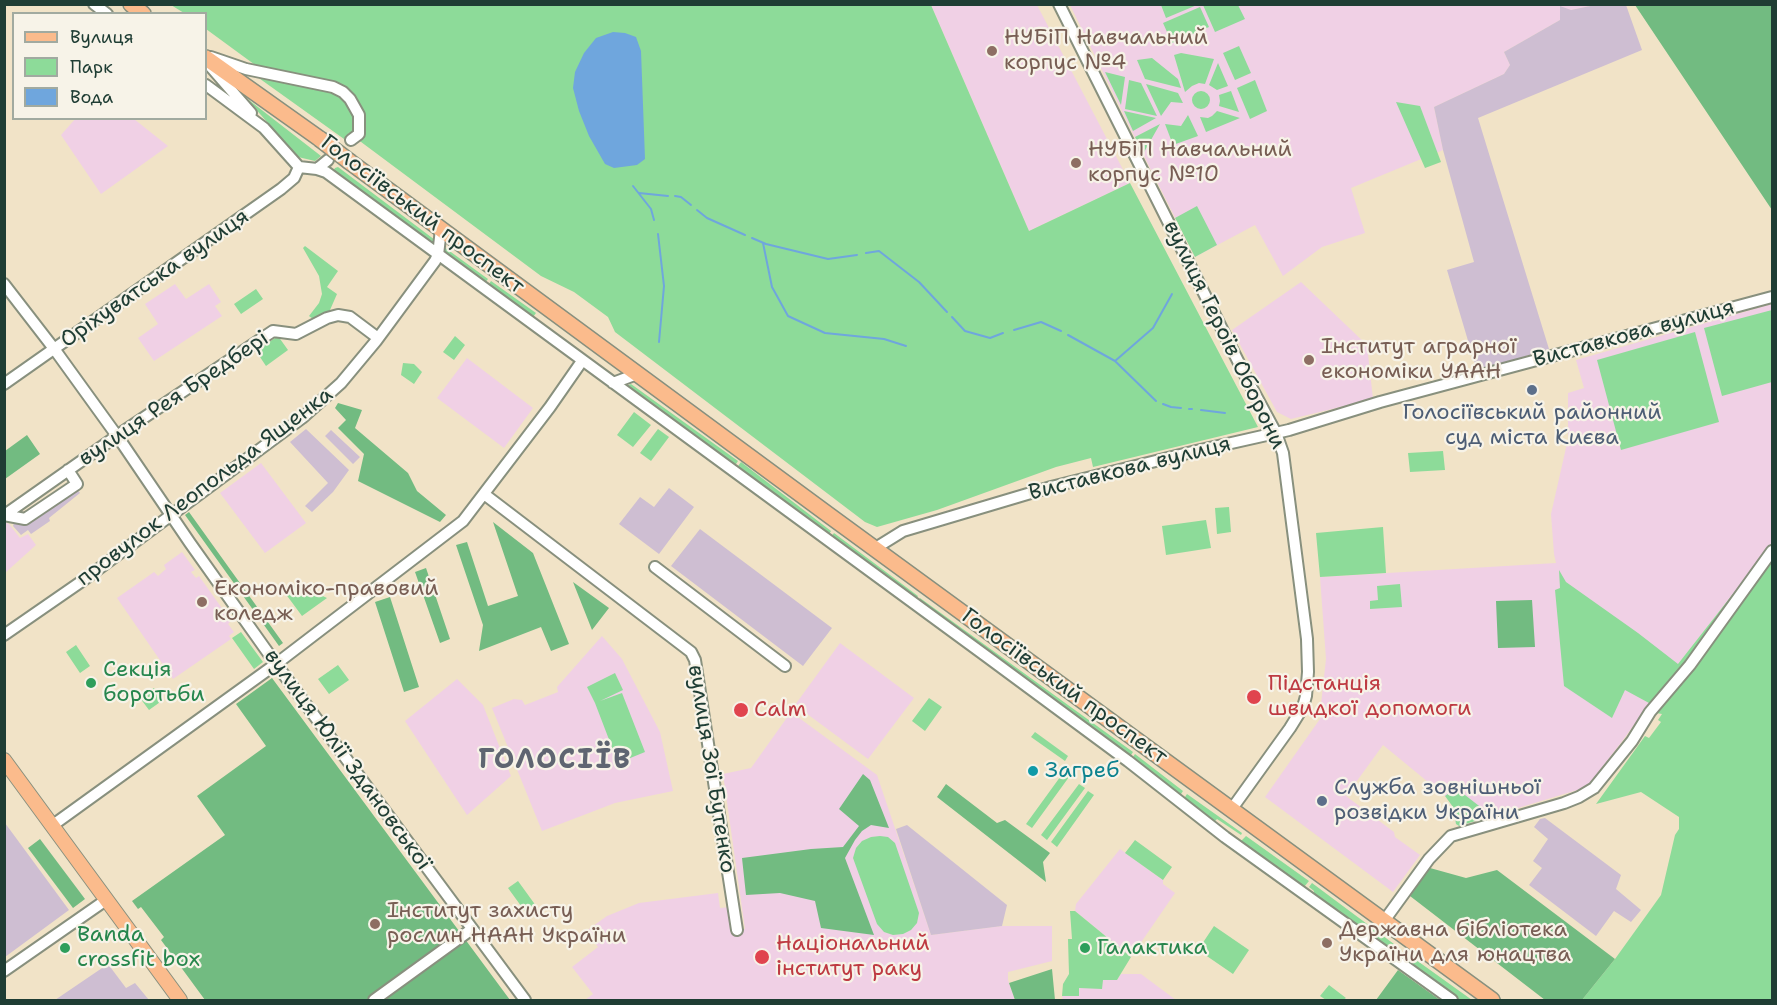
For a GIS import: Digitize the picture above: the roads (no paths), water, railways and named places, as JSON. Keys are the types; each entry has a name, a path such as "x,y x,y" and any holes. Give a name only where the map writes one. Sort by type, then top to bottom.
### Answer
{"highway":[{"name":"Голосіївський проспект","path":"207,59 320,139 874,549 1492,1000"}],"main road":[{"path":"4,760 180,1000"}],"street":[{"name":"вулиця Героїв Оборони","path":"1059,4 1276,433 1283,453 1307,639 1306,696 1303,707 1290,728 1231,810"},
{"path":"207,58 333,87 343,92 359,115 355,137"},
{"path":"207,59 264,128"},
{"name":"Голосіївський проспект","path":"207,86 264,128 299,167 326,172 1119,754 1228,839 1452,1000"},
{"path":"317,169 328,160"},
{"name":"Оріхуватська вулиця","path":"4,384 281,189 294,178 299,167"},
{"name":"провулок Леопольда Ященка","path":"4,635 171,516 302,418 342,383 438,255 441,229"},
{"name":"вулиця Юлії Здановської","path":"4,284 117,436 276,664 525,1000"},
{"name":"Виставкова вулиця","path":"874,549 903,531 1041,490 1276,433 1380,402 1773,297"},
{"name":"вулиця Рея Бредбері","path":"5,514 273,331 296,334 327,318 338,315 350,317 378,338"},
{"path":"53,825 276,664 463,521 582,361"},
{"path":"614,383 636,374"},
{"name":"вулиця Рея Бредбері","path":"5,514 25,519 77,484 68,470"},
{"name":"вулиця Зої Бутенко","path":"484,494 691,652 695,660 737,930"},
{"path":"1384,921 1429,859 1451,836 1564,803 1594,788 1632,741 1650,712 1690,665 1773,551"},
{"path":"655,567 785,666"},
{"path":"4,971 106,900"},
{"path":"374,1000 472,929"}],"water":[{"path":"613,32 636,37 641,51 645,159 637,165 614,168 605,164 589,136 573,88 575,72 584,53 596,38"}],"waterway":[{"path":"633,186 651,209 654,220"},
{"path":"639,193 668,196"},
{"path":"675,196 681,197 691,205"},
{"path":"697,210 707,218 745,235"},
{"path":"658,234 664,286 659,342"},
{"path":"752,238 766,244 828,259 857,255"},
{"path":"763,243 772,287 788,316 825,333 884,339 906,346"},
{"path":"866,253 879,251 919,282 947,312"},
{"path":"1115,361 1153,328 1172,294"},
{"path":"952,317 965,331 990,338 1003,333"},
{"path":"1014,330 1041,322 1061,331"},
{"path":"1068,335 1115,361 1156,401"},
{"path":"1163,404 1181,408"},
{"path":"1201,410 1225,413"}],"place":[{"name":"НУБіП Навчальний корпус №4","path":"992,51"},
{"name":"НУБіП Навчальний корпус №10","path":"1076,163"},
{"name":"Інститут аграрної економіки УААН","path":"1309,360"},
{"name":"Голосіївський районний суд міста Києва","path":"1532,390"},
{"name":"Економіко-правовий коледж","path":"202,602"},
{"name":"Секція боротьби","path":"91,683"},
{"name":"Підстанція швидкої допомоги","path":"1254,697"},
{"name":"Calm","path":"741,710"},
{"name":"Загреб","path":"1033,771"},
{"name":"Служба зовнішньої розвідки України","path":"1322,801"},
{"name":"Інститут захисту рослин НААН України","path":"375,924"},
{"name":"Державна бібліотека України для юнацтва","path":"1327,943"},
{"name":"Banda crossfit box","path":"65,948"},
{"name":"Галактика","path":"1085,948"},
{"name":"Національний інститут раку","path":"762,957"}],"district":[{"name":"ГОЛОСІЇВ","path":"555,761"}]}
